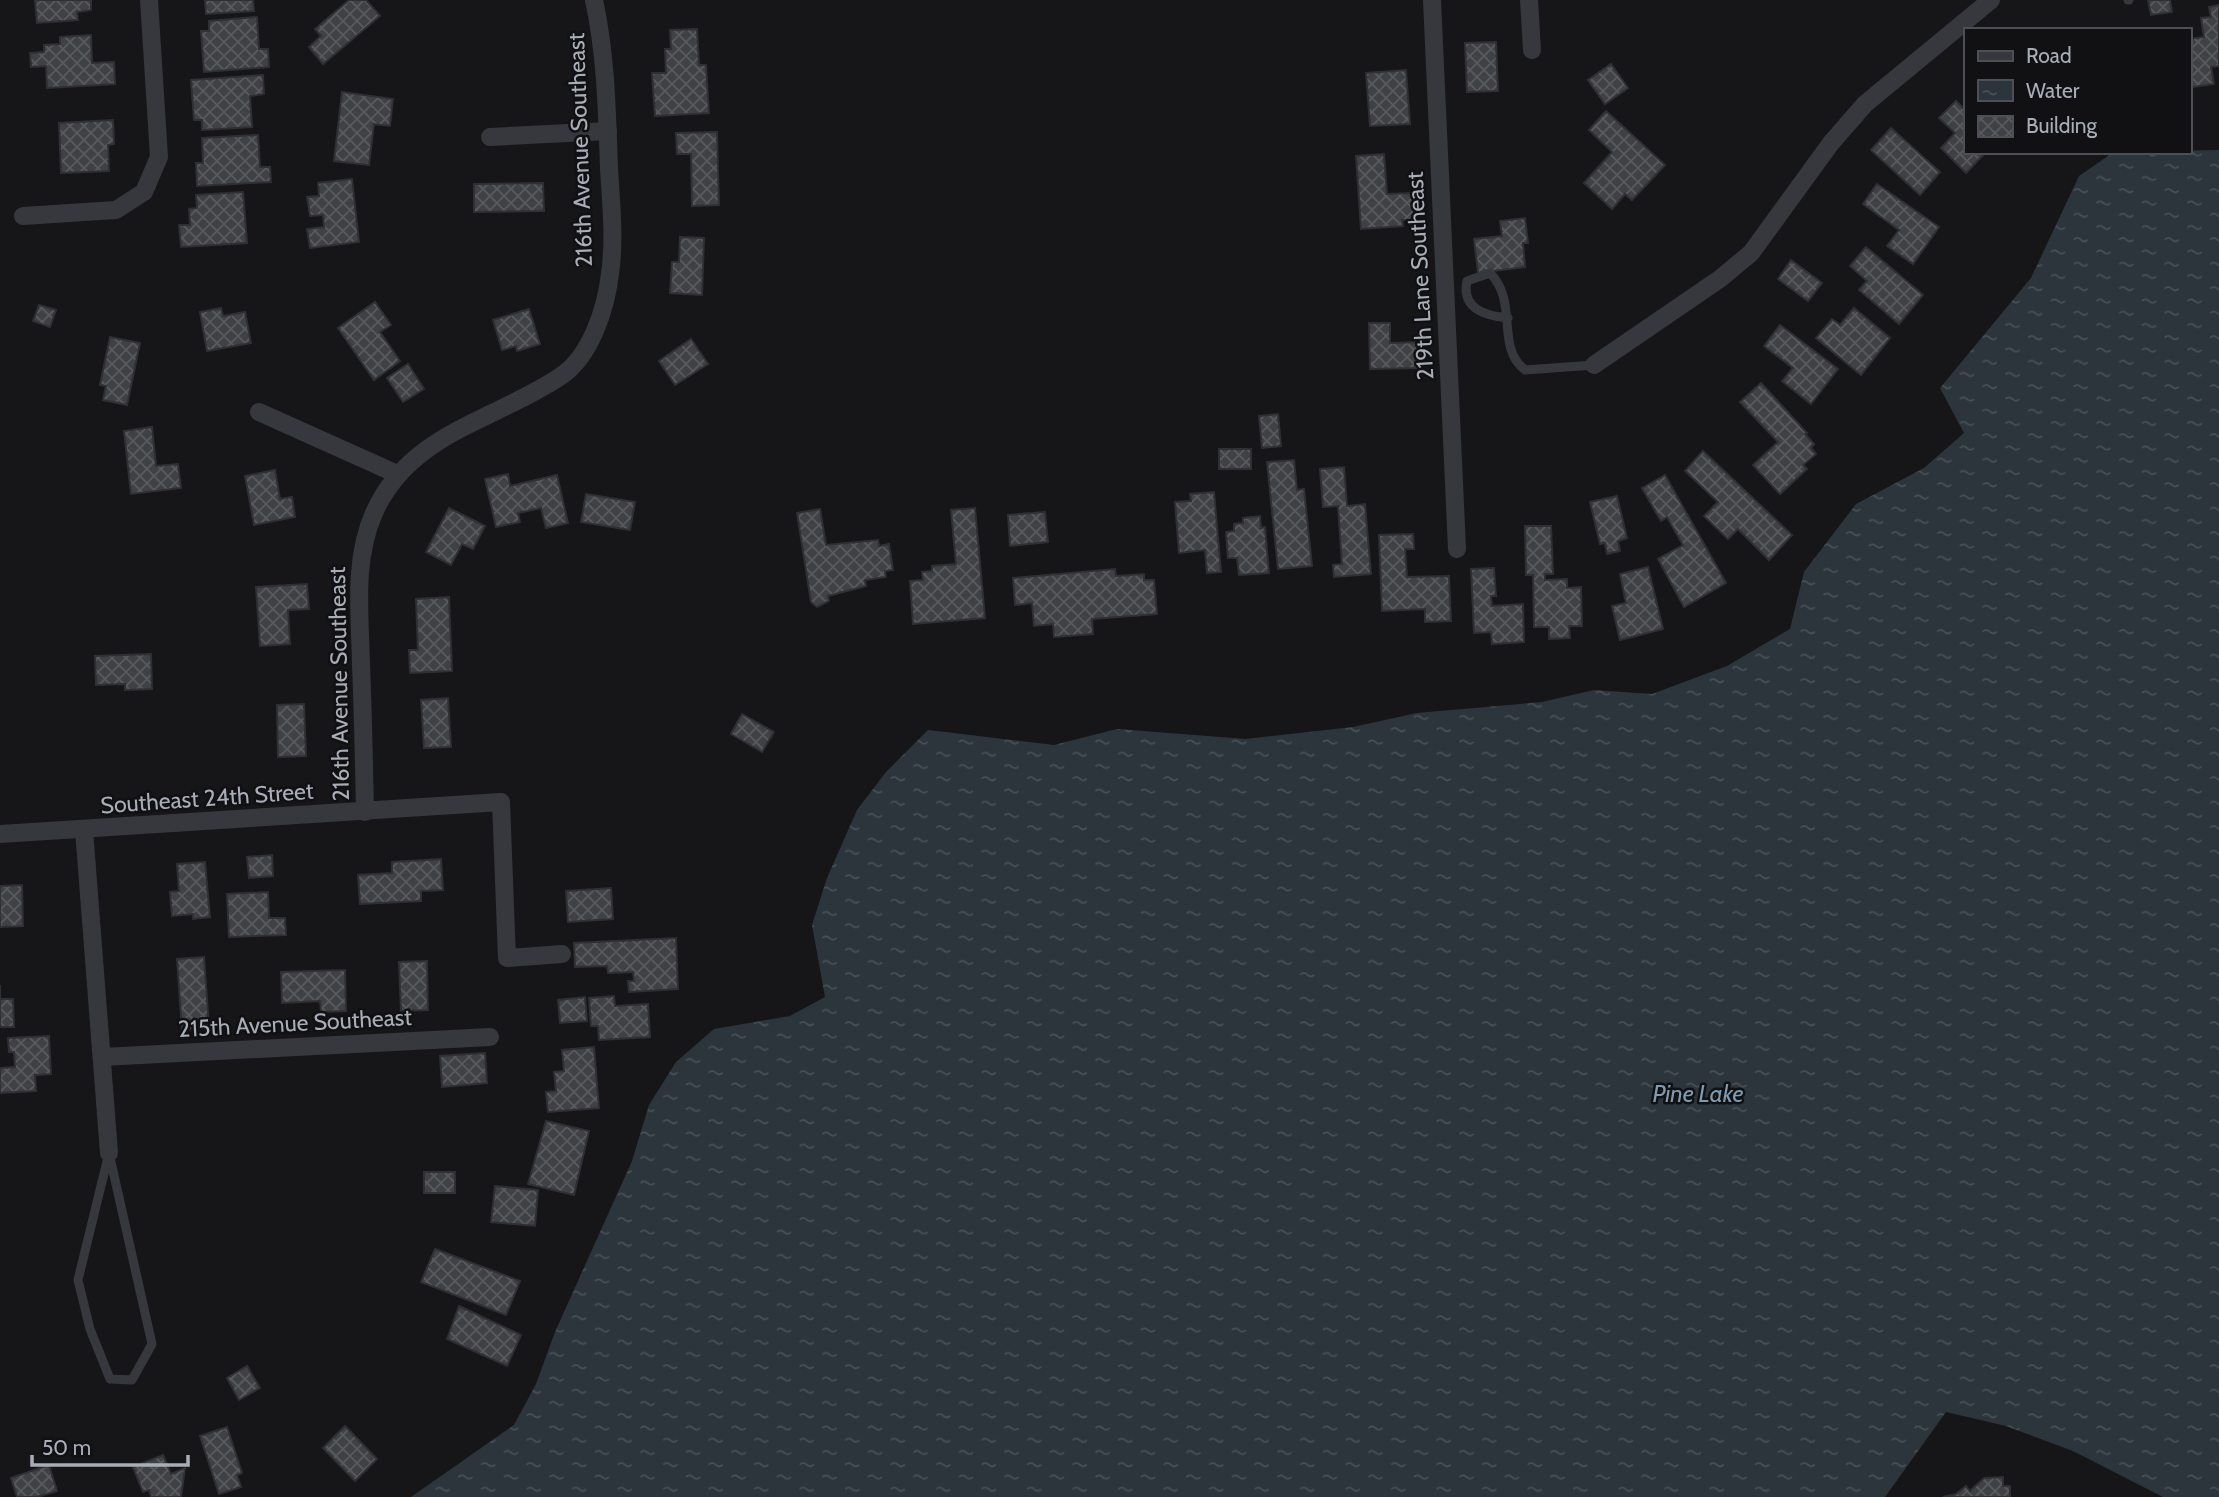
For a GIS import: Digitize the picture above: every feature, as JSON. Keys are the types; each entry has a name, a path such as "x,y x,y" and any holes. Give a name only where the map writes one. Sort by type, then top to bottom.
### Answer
{"street":[{"path":"23,216 116,210 144,192 159,157 149,0"},
{"name":"216th Avenue Southeast","path":"365,812 359,572 373,515 397,474 425,449 461,426 539,389 564,374 580,357 604,305 612,244 603,38 594,0"},
{"name":"219th Lane Southeast","path":"1432,0 1457,549"},
{"path":"1530,0 1532,50"},
{"path":"1594,365 1721,278 1751,253 1831,143 1866,104 1991,0"},
{"path":"490,137 608,131"},
{"path":"259,412 397,474"},
{"name":"Southeast 24th Street","path":"0,834 501,802 507,958 562,954"},
{"path":"84,830 109,1153"},
{"name":"215th Avenue Southeast","path":"102,1057 490,1037"}],"lane":[{"path":"1508,318 1485,316 1472,306 1465,290 1467,281 1490,274 1501,285 1508,318 1509,349 1516,363 1525,370 1594,365"},
{"path":"109,1153 152,1344 132,1380 110,1379 90,1329 78,1280 109,1153"}],"water":[{"name":"Pine Lake","path":"2219,150 2219,1497 2163,1497 2073,1451 2006,1426 1946,1412 1885,1497 411,1497 514,1425 536,1384 555,1332 632,1161 649,1105 676,1062 714,1029 790,1016 825,997 812,925 827,878 857,810 886,772 928,730 1054,745 1117,729 1246,739 1353,727 1417,713 1542,702 1594,690 1652,694 1727,666 1790,629 1804,572 1856,504 1924,468 1964,433 1940,388 2031,278 2079,176 2111,154 2191,154 2191,151"}],"building":[{"path":"35,0 91,0 91,10 77,12 78,20 37,23"},
{"path":"205,0 253,0 254,11 206,14"},
{"path":"349,0 366,0 380,16 323,64 309,47 321,36 315,29"},
{"path":"2148,0 2170,0 2172,12 2151,15"},
{"path":"2219,5 2219,66 2211,67 2214,84 2192,87 2191,39 2204,37 2201,18 2211,17 2209,7"},
{"path":"257,17 259,49 268,49 269,67 204,72 201,31 209,31 209,21"},
{"path":"697,29 699,65 706,65 709,113 655,116 652,73 666,73 665,49 671,49 670,30"},
{"path":"91,35 92,63 114,62 115,84 47,88 46,66 31,67 30,53 44,52 44,45 60,44 60,37"},
{"path":"1496,42 1498,91 1467,92 1465,43"},
{"path":"1611,64 1628,88 1605,104 1588,80"},
{"path":"1406,70 1410,124 1370,126 1366,73"},
{"path":"263,75 264,94 250,96 252,127 202,130 202,120 194,120 191,80"},
{"path":"342,92 393,99 390,126 374,124 369,165 334,161"},
{"path":"1956,101 1964,109 1964,154 1984,154 1966,173 1941,148 1955,133 1939,118"},
{"path":"1606,111 1665,165 1632,200 1625,194 1612,209 1584,183 1612,152 1589,130"},
{"path":"113,120 114,144 108,145 109,171 61,173 59,123"},
{"path":"1891,128 1940,172 1920,195 1871,150"},
{"path":"717,132 719,205 692,206 691,154 677,154 676,133"},
{"path":"258,135 260,167 270,167 271,182 197,186 196,163 203,163 202,138"},
{"path":"1384,154 1387,194 1413,193 1415,220 1402,220 1403,226 1361,229 1356,156"},
{"path":"352,179 359,242 310,248 307,229 324,227 323,215 310,216 307,197 319,196 318,183"},
{"path":"543,183 544,211 474,212 474,184"},
{"path":"1877,184 1939,227 1913,264 1887,246 1899,230 1863,204"},
{"path":"243,192 247,243 181,247 179,225 190,225 189,209 197,208 196,195"},
{"path":"1525,218 1528,243 1523,243 1525,267 1478,273 1474,239 1502,236 1500,221"},
{"path":"680,237 704,238 702,295 670,293 672,262 679,262"},
{"path":"1866,247 1923,295 1899,324 1859,290 1867,281 1850,266"},
{"path":"1791,260 1822,283 1808,301 1778,279"},
{"path":"375,302 391,325 380,332 400,361 374,380 338,328"},
{"path":"39,305 56,310 50,327 33,321"},
{"path":"221,308 223,316 245,312 251,343 207,351 200,312"},
{"path":"1854,308 1890,338 1861,375 1816,338 1832,319 1840,325"},
{"path":"529,309 540,344 517,351 516,346 502,350 493,320"},
{"path":"1369,323 1390,323 1390,343 1419,342 1420,368 1370,369"},
{"path":"1780,325 1838,369 1811,404 1782,381 1793,368 1764,346"},
{"path":"110,337 140,343 127,405 103,400 106,386 100,385"},
{"path":"691,339 708,364 675,385 659,361"},
{"path":"408,364 424,389 403,402 387,378"},
{"path":"1761,383 1807,433 1805,434 1814,444 1811,448 1816,454 1803,465 1807,469 1780,494 1753,465 1778,442 1740,402"},
{"path":"1278,414 1281,446 1262,448 1259,416"},
{"path":"152,427 156,466 178,464 181,488 131,494 124,431"},
{"path":"1219,449 1251,449 1251,469 1219,469"},
{"path":"1703,451 1792,535 1769,560 1738,529 1728,539 1704,516 1718,502 1685,471"},
{"path":"1294,460 1297,490 1304,489 1312,566 1278,569 1267,462"},
{"path":"1344,467 1347,506 1365,504 1371,574 1334,577 1333,565 1342,564 1338,506 1323,507 1320,469"},
{"path":"275,470 280,499 292,497 295,517 254,525 245,476"},
{"path":"508,474 510,486 557,475 568,523 546,528 541,508 518,513 520,522 496,527 485,479"},
{"path":"1665,475 1726,583 1684,607 1658,559 1683,545 1667,517 1661,521 1642,488"},
{"path":"1214,492 1221,572 1207,573 1205,550 1179,553 1175,502 1191,501 1190,494"},
{"path":"586,494 635,502 630,530 581,522"},
{"path":"1617,496 1627,538 1618,541 1620,551 1607,554 1605,543 1600,544 1590,502"},
{"path":"449,508 485,526 473,549 462,544 451,565 426,552"},
{"path":"975,508 985,618 913,624 910,581 923,580 922,572 932,571 932,566 956,564 951,510"},
{"path":"820,509 826,545 878,540 879,546 889,544 893,570 885,571 886,577 865,580 866,586 828,596 829,601 817,607 811,602 797,513"},
{"path":"1045,512 1048,542 1010,546 1008,515"},
{"path":"1260,516 1261,528 1265,527 1269,573 1239,575 1237,558 1228,558 1226,532 1234,531 1234,524 1243,523 1243,518"},
{"path":"1525,526 1551,526 1553,574 1545,574 1545,580 1567,579 1567,588 1581,587 1582,626 1569,626 1570,638 1549,639 1549,627 1534,627 1533,575 1526,575"},
{"path":"1413,534 1414,549 1405,549 1407,577 1449,576 1451,621 1425,622 1425,609 1382,611 1379,535"},
{"path":"1648,567 1663,629 1620,640 1612,606 1626,603 1620,574"},
{"path":"1494,568 1496,596 1491,596 1492,606 1523,604 1524,642 1492,644 1491,632 1474,633 1471,569"},
{"path":"1115,569 1116,576 1144,574 1144,580 1154,580 1157,614 1092,619 1093,634 1054,637 1053,624 1034,626 1032,603 1015,605 1013,578"},
{"path":"307,584 309,609 288,610 290,644 260,646 256,587"},
{"path":"449,597 452,671 410,673 409,650 418,650 416,599"},
{"path":"151,654 152,689 125,690 125,684 96,685 95,656"},
{"path":"448,698 451,747 424,748 421,700"},
{"path":"304,704 306,756 278,757 277,705"},
{"path":"742,714 774,732 762,752 731,734"},
{"path":"272,855 273,876 249,878 247,857"},
{"path":"441,859 443,890 421,891 421,901 360,904 358,875 392,873 392,862"},
{"path":"205,862 210,917 193,919 193,914 172,916 170,892 179,891 177,864"},
{"path":"22,885 23,926 0,927 0,886"},
{"path":"611,888 613,919 568,922 566,891"},
{"path":"268,892 269,918 285,918 286,935 229,937 227,894"},
{"path":"676,938 678,989 629,992 628,981 634,981 633,972 608,973 607,966 575,967 574,943"},
{"path":"204,957 209,1027 182,1030 177,959"},
{"path":"427,961 428,1010 401,1011 399,962"},
{"path":"345,970 346,1011 321,1012 320,1001 282,1003 281,972"},
{"path":"614,996 615,1006 648,1004 650,1037 599,1040 598,1026 591,1026 589,998"},
{"path":"585,997 587,1021 560,1023 558,1000"},
{"path":"0,999 13,999 14,1027 0,1027"},
{"path":"49,1036 51,1074 35,1075 36,1091 0,1093 0,1068 15,1067 14,1052 9,1052 8,1038"},
{"path":"594,1047 599,1108 548,1112 546,1092 556,1091 554,1072 564,1071 562,1050"},
{"path":"485,1053 487,1083 442,1087 440,1056"},
{"path":"546,1121 589,1131 574,1195 528,1184"},
{"path":"424,1172 455,1172 455,1193 424,1193"},
{"path":"495,1186 538,1190 535,1226 491,1222"},
{"path":"435,1249 520,1281 506,1315 421,1282"},
{"path":"459,1306 521,1335 507,1366 447,1339"},
{"path":"247,1366 260,1388 239,1400 227,1378"},
{"path":"345,1426 377,1459 355,1481 323,1448"},
{"path":"227,1427 242,1473 237,1475 241,1487 219,1494 200,1436"},
{"path":"163,1455 171,1474 185,1468 181,1497 151,1497 149,1490 143,1492 133,1467"},
{"path":"49,1465 57,1491 37,1497 17,1497 11,1478"},
{"path":"2003,1477 2003,1486 2010,1486 2010,1497 1943,1497 1956,1494 1966,1486 1970,1491 1984,1478"}]}
